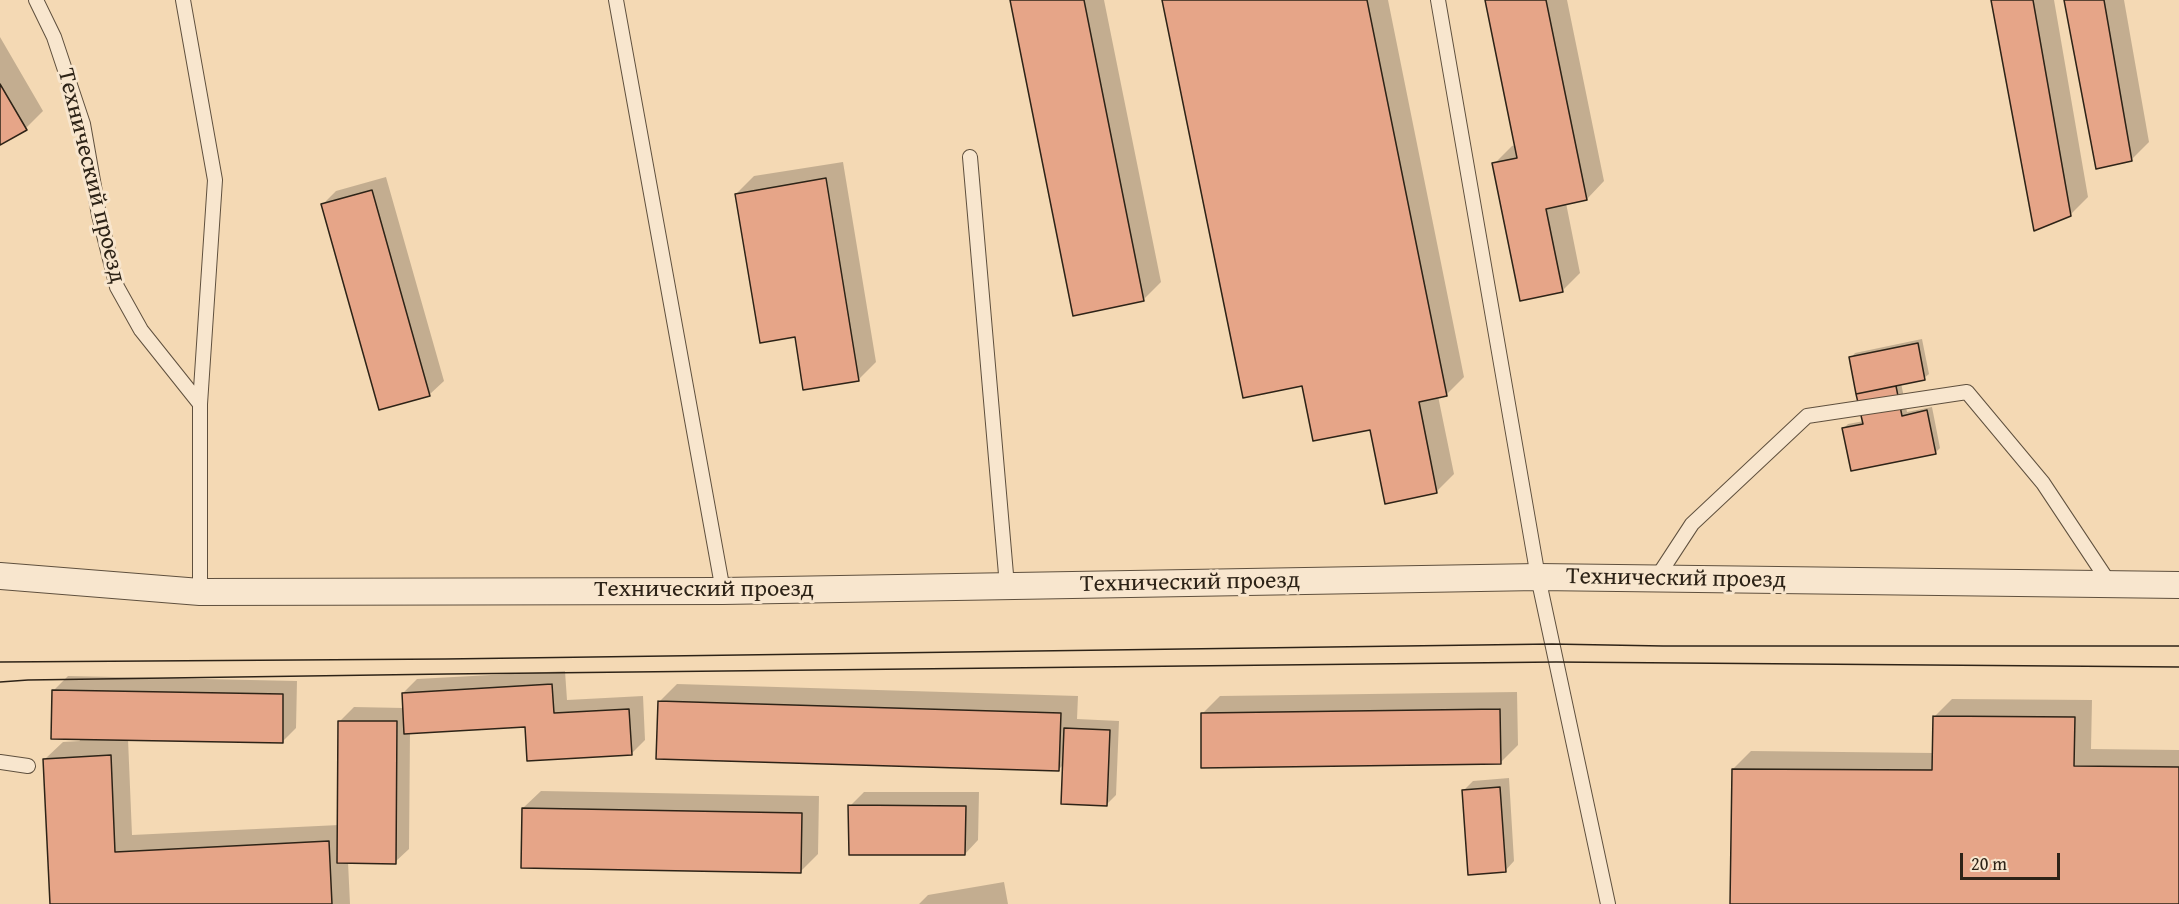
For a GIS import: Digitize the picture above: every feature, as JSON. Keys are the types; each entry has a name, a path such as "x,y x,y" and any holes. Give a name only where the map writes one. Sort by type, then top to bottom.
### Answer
{"street":[{"name":"Технический проезд","path":"0,576 200,592 723,591 1538,577 2179,585"}],"lane":[{"name":"Технический проезд","path":"36,0 54,37 83,124 99,215 117,287 141,330 200,404"},
{"path":"183,0 214,180 200,404 200,592"},
{"path":"616,0 723,591"},
{"path":"1438,0 1538,577 1608,904"},
{"path":"970,157 1007,586"},
{"path":"1656,579 1692,524 1807,416 1968,392 2043,483 2110,584"},
{"path":"0,762 28,766"}],"building":[{"path":"1010,0 1084,0 1144,301 1073,316"},
{"path":"1162,0 1367,0 1447,396 1419,402 1437,493 1385,504 1370,430 1313,441 1302,386 1243,398"},
{"path":"1485,0 1546,0 1587,200 1546,209 1563,292 1520,301 1492,163 1517,158"},
{"path":"1991,0 2033,0 2071,216 2034,231"},
{"path":"2064,0 2104,0 2132,161 2096,169"},
{"path":"0,84 27,130 0,145"},
{"path":"826,178 859,381 803,390 795,337 760,343 735,194"},
{"path":"372,190 430,396 379,410 321,204"},
{"path":"1918,343 1925,380 1856,394 1849,357"},
{"path":"1896,386 1902,416 1927,410 1936,454 1851,471 1842,428 1863,424 1856,394"},
{"path":"552,684 554,713 629,709 632,755 527,761 525,727 404,734 402,693"},
{"path":"52,690 283,694 283,743 51,739"},
{"path":"658,701 1061,713 1059,771 656,759"},
{"path":"1500,709 1501,764 1201,768 1201,713"},
{"path":"1933,716 2075,717 2074,766 2179,767 2179,904 1730,904 1732,769 1932,770"},
{"path":"338,721 397,721 396,864 337,863"},
{"path":"1064,728 1110,730 1107,806 1061,804"},
{"path":"111,755 115,852 329,841 332,904 50,904 43,759"},
{"path":"1500,787 1506,872 1468,875 1462,790"},
{"path":"848,805 966,806 965,855 849,855"},
{"path":"522,808 802,813 801,873 521,868"}],"tram line":[{"path":"0,662 445,659 1552,644 2179,646"},
{"path":"0,682 447,674 1556,662 2179,667"}]}
